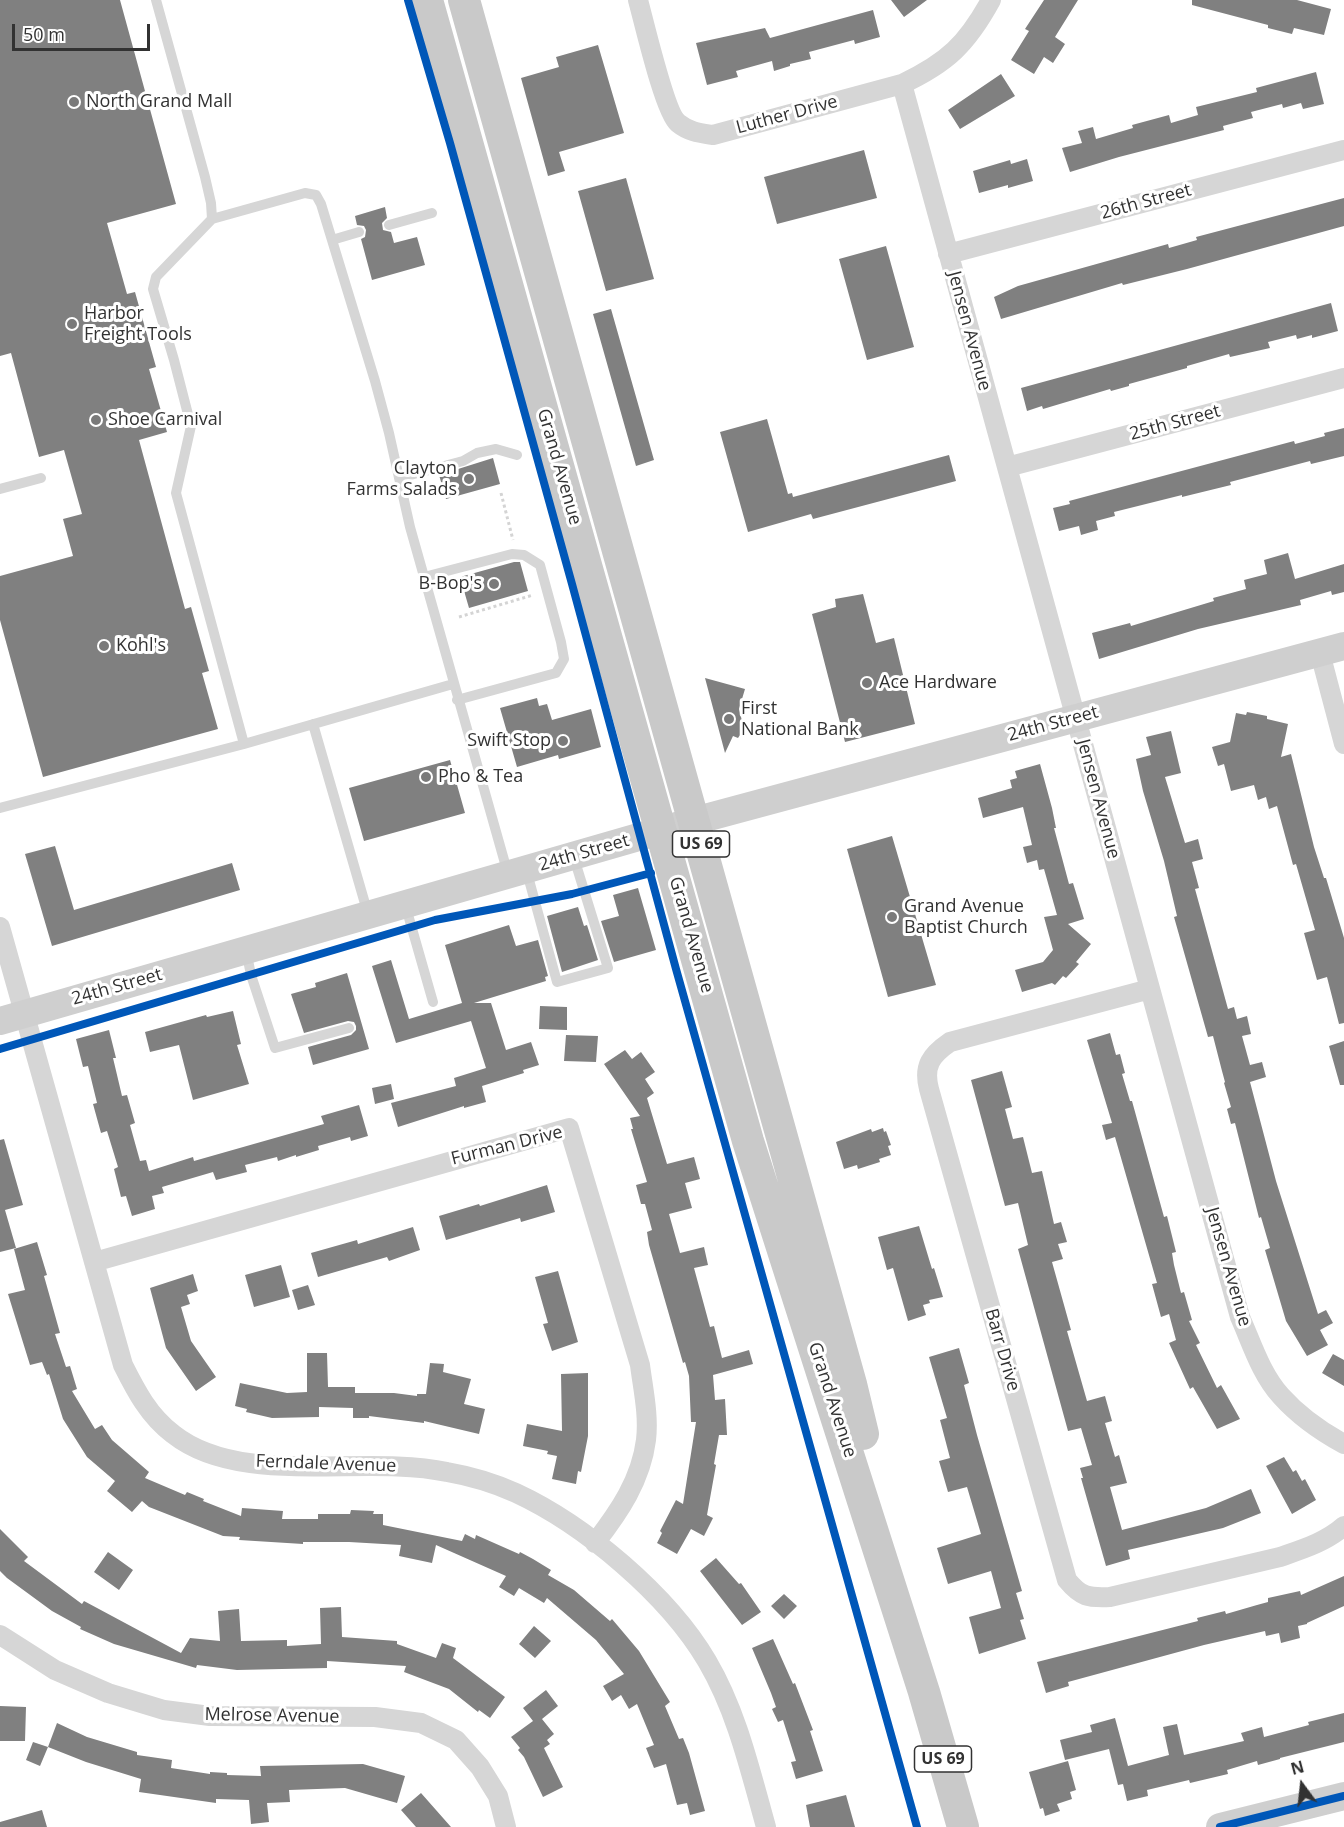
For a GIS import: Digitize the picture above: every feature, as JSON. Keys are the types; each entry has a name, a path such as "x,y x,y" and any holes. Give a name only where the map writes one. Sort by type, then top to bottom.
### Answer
{"main road":[{"name":"Grand Avenue","path":"427,0 748,1141 924,1692 963,1827"},
{"name":"Grand Avenue","path":"464,0 851,1384 924,1692"},
{"name":"24th Street","path":"12,1017 694,821 1332,649"},
{"path":"1220,1827 1344,1796"}],"street":[{"name":"Luther Drive","path":"638,0 668,105 677,122 693,132 713,135 902,84 929,71 957,49 977,26 991,0"},
{"name":"Jensen Avenue","path":"902,84 1240,1317 1261,1365 1280,1395 1307,1419 1344,1444"},
{"name":"26th Street","path":"948,254 1344,150"},
{"name":"25th Street","path":"1007,467 1344,378"},
{"path":"1332,649 1344,744"},
{"name":"Ferndale Avenue","path":"0,927 12,1017 94,1262 123,1365 137,1394 153,1416 173,1435 201,1451 225,1459 263,1465 408,1467 454,1473 515,1493 571,1525 645,1585 689,1633 708,1663 738,1726 766,1827"},
{"name":"Barr Drive","path":"1150,989 950,1042 937,1051 928,1064 929,1089 1067,1580 1076,1592 1092,1598 1110,1597 1280,1557 1308,1548 1334,1535 1344,1526"},
{"name":"Furman Drive","path":"94,1262 569,1128 640,1365 645,1401 646,1439 635,1480 619,1512 595,1544"},
{"name":"Melrose Avenue","path":"0,1635 55,1670 108,1693 164,1710 210,1716 375,1717 421,1723 456,1740 480,1767 498,1796 506,1827"}],"lane":[{"path":"156,0 205,177 212,219"},
{"path":"244,744 176,494 191,426 153,289 156,277 212,219 305,193 316,195 332,240 389,433 424,578 457,700 557,982 608,968 573,855"},
{"path":"389,225 432,213"},
{"path":"332,240 359,232"},
{"path":"399,478 463,461 477,453 496,449 517,455"},
{"path":"0,489 40,478"},
{"path":"424,578 512,554 523,555 540,565 548,591 564,659 556,674 457,700"},
{"path":"0,807 244,744 453,684"},
{"path":"313,724 369,914"},
{"path":"404,904 433,1002"},
{"path":"246,949 251,975 276,1048 349,1028"}],"path":[{"path":"501,493 514,541 519,539 523,555"},
{"path":"459,617 548,591"}],"building":[{"path":"0,0 120,0 176,204 107,223 127,294 135,292 156,367 149,369 167,432 139,440 185,609 191,607 209,671 202,673 218,729 43,777 0,620 0,576 73,556 63,519 82,514 64,450 39,457 11,353 0,356"},
{"path":"891,0 927,0 904,17"},
{"path":"1044,0 1078,0 1055,37 1065,44 1053,63 1044,57 1034,74 1011,60 1029,31 1025,29"},
{"path":"1192,0 1297,0 1331,9 1324,35 1294,28 1292,34 1268,28 1268,25 1192,5"},
{"path":"873,10 880,37 855,44 854,40 809,52 811,59 774,71 772,61 736,71 738,77 707,85 696,43 765,28 770,38"},
{"path":"598,45 624,133 559,152 565,171 548,176 521,78 559,67 556,57"},
{"path":"1316,72 1324,104 1303,109 1301,103 1283,108 1282,104 1251,112 1253,118 1223,126 1224,130 1070,172 1062,148 1082,143 1078,131 1093,127 1096,139 1133,128 1132,125 1169,115 1171,123 1198,115 1196,107 1257,92 1256,88"},
{"path":"1001,74 1015,96 960,129 948,110"},
{"path":"864,150 877,198 777,224 764,177"},
{"path":"1027,159 1033,181 979,193 973,171 1010,160 1011,164"},
{"path":"626,178 654,279 606,291 578,191"},
{"path":"1344,198 1344,226 1187,269 1123,285 1122,283 1001,319 994,297 1018,286 1168,244 1169,248 1197,240 1196,237"},
{"path":"385,207 387,218 382,223 383,230 391,232 394,243 417,237 425,265 372,280 361,239 365,237 366,230 364,226 357,225 355,216"},
{"path":"886,246 914,347 867,360 839,259"},
{"path":"1331,303 1338,331 1312,338 1312,335 1297,339 1296,335 1268,342 1270,348 1230,357 1229,354 1129,384 1129,386 1111,391 1110,389 1043,409 1042,406 1027,411 1021,388"},
{"path":"611,309 654,460 636,466 593,314"},
{"path":"767,419 788,494 792,493 793,497 949,455 956,481 813,519 811,514 748,532 720,432"},
{"path":"1344,428 1344,456 1311,464 1310,461 1230,482 1231,485 1114,512 1115,516 1096,521 1098,530 1081,535 1079,526 1059,531 1053,508 1070,504 1069,501 1294,441 1295,444"},
{"name":"Clayton Farms Salads","path":"493,458 500,484 446,499 439,475"},
{"path":"1288,553 1295,579 1344,564 1344,592 1332,595 1331,591 1300,600 1301,605 1198,629 1099,659 1092,633 1130,623 1131,626 1246,589 1244,580 1267,574 1264,560"},
{"name":"B-Bop's","path":"520,562 528,591 469,608 460,577"},
{"name":"Ace Hardware","path":"863,594 876,643 894,638 915,724 845,742 812,614 836,607 835,599"},
{"name":"First National Bank","path":"705,678 745,689 739,709 744,729 738,738 733,736 725,753"},
{"path":"537,698 539,706 547,704 552,720 591,709 601,747 559,759 558,755 517,767 500,708"},
{"path":"1247,712 1288,724 1281,757 1291,754 1314,847 1344,938 1344,1023 1339,1024 1327,977 1317,980 1304,933 1315,930 1296,864 1293,865 1277,806 1269,809 1266,797 1258,800 1254,785 1231,791 1224,764 1218,766 1212,747 1230,742 1236,713 1246,715"},
{"path":"1171,731 1181,773 1165,777 1185,843 1198,839 1203,859 1192,862 1199,888 1195,889 1228,1009 1234,1007 1237,1019 1247,1016 1251,1034 1242,1036 1250,1065 1262,1062 1266,1077 1250,1082 1276,1181 1318,1314 1326,1310 1333,1323 1320,1330 1328,1345 1307,1356 1286,1321 1265,1250 1270,1248 1261,1217 1259,1218 1235,1123 1231,1124 1227,1109 1231,1107 1213,1036 1208,1037 1174,917 1177,916 1164,861 1136,759 1151,755 1146,737"},
{"path":"450,760 465,813 364,841 349,788"},
{"path":"1040,764 1069,884 1073,883 1084,919 1068,924 1091,944 1076,962 1079,964 1066,978 1063,976 1055,985 1052,983 1022,992 1015,970 1043,962 1053,950 1044,917 1057,915 1044,869 1039,870 1037,860 1027,863 1023,847 1032,845 1023,807 983,818 978,798 1012,788 1010,780 1017,778 1015,771"},
{"name":"Grand Avenue Baptist Church","path":"892,836 936,985 888,997 847,849"},
{"path":"55,846 74,910 232,863 240,890 52,946 25,854"},
{"path":"638,888 656,950 614,962 601,921 619,916 613,895"},
{"path":"578,907 584,926 587,925 598,960 562,972 547,916"},
{"path":"509,925 516,946 538,940 548,976 545,977 546,981 474,1003 491,1003 506,1050 531,1042 539,1065 523,1070 524,1073 482,1086 486,1102 464,1108 464,1106 398,1127 391,1103 456,1086 454,1078 486,1068 471,1021 396,1043 372,966 391,960 409,1019 462,1003 445,945"},
{"path":"347,973 369,1049 313,1065 308,1047 351,1035 356,1030 356,1026 354,1022 348,1021 304,1033 291,994 316,987 315,983"},
{"path":"540,1006 567,1007 567,1030 539,1029"},
{"path":"233,1011 241,1044 237,1045 249,1084 193,1100 179,1045 150,1052 145,1032 206,1015 207,1017"},
{"path":"109,1030 122,1096 127,1095 135,1123 130,1125 140,1161 146,1160 149,1171 193,1157 194,1161 324,1124 321,1116 359,1105 368,1136 351,1141 350,1137 318,1146 319,1150 296,1157 296,1155 278,1161 277,1157 245,1165 247,1172 216,1180 213,1172 162,1187 164,1193 152,1196 155,1209 132,1216 126,1196 121,1197 114,1169 118,1167 107,1131 101,1133 93,1104 97,1103 88,1066 83,1067 76,1039"},
{"path":"1110,1033 1116,1055 1120,1054 1125,1073 1122,1074 1130,1101 1132,1101 1164,1217 1167,1216 1176,1252 1172,1253 1181,1293 1184,1292 1192,1320 1189,1321 1200,1343 1196,1345 1217,1388 1221,1385 1240,1419 1217,1429 1193,1387 1190,1389 1169,1343 1176,1340 1169,1314 1161,1317 1152,1284 1157,1283 1115,1137 1106,1140 1102,1125 1112,1123 1087,1040"},
{"path":"566,1035 598,1036 596,1062 564,1061"},
{"path":"1344,1041 1344,1085 1340,1085 1329,1046"},
{"path":"625,1050 632,1059 641,1052 655,1072 645,1079 654,1093 647,1098 667,1164 694,1157 700,1179 685,1183 692,1208 669,1214 680,1253 704,1247 708,1265 694,1268 710,1327 714,1326 722,1358 749,1350 753,1364 713,1375 715,1400 725,1399 727,1435 719,1435 714,1464 716,1465 707,1515 713,1518 704,1536 691,1529 677,1554 657,1543 662,1533 660,1531 676,1500 683,1504 696,1422 691,1422 689,1376 685,1362 683,1363 649,1245 647,1232 652,1230 645,1204 641,1204 636,1185 647,1182 631,1129 633,1129 630,1118 640,1116 604,1064"},
{"path":"1002,1071 1012,1107 1005,1109 1013,1139 1023,1137 1032,1173 1042,1171 1054,1224 1061,1222 1067,1242 1058,1244 1063,1259 1052,1262 1071,1330 1067,1331 1087,1401 1105,1396 1112,1421 1105,1423 1115,1457 1119,1455 1127,1483 1110,1487 1122,1530 1206,1508 1251,1489 1261,1513 1223,1528 1128,1550 1130,1559 1106,1566 1081,1478 1083,1478 1080,1468 1092,1465 1081,1428 1068,1431 1018,1249 1028,1245 1018,1203 1005,1206 971,1080"},
{"path":"391,1084 394,1099 375,1104 372,1088"},
{"path":"883,1128 891,1145 888,1146 891,1155 879,1159 880,1162 858,1169 857,1165 844,1169 836,1142 871,1129 872,1132"},
{"path":"4,1139 23,1205 5,1210 16,1248 0,1252 0,1140"},
{"path":"547,1185 555,1212 521,1222 520,1218 446,1240 439,1216"},
{"path":"919,1226 943,1297 929,1300 930,1303 923,1305 926,1315 908,1321 893,1268 887,1270 878,1237"},
{"path":"413,1227 420,1250 389,1261 387,1257 318,1277 311,1253 357,1240 358,1244"},
{"path":"37,1242 60,1333 55,1334 66,1367 70,1366 77,1389 72,1391 95,1429 102,1425 112,1440 149,1472 145,1478 185,1495 187,1492 241,1516 242,1508 283,1511 282,1519 318,1519 318,1514 350,1514 351,1510 374,1511 373,1514 383,1514 383,1525 462,1541 465,1534 475,1539 476,1535 533,1559 551,1570 548,1575 574,1590 610,1621 612,1619 639,1651 670,1702 665,1706 679,1739 683,1738 689,1753 705,1811 690,1815 687,1803 677,1805 666,1764 654,1768 646,1748 654,1745 637,1704 629,1709 621,1695 612,1701 603,1686 624,1674 596,1640 547,1598 544,1603 519,1588 514,1596 499,1587 506,1576 436,1545 432,1563 399,1556 401,1545 349,1542 303,1542 303,1544 239,1540 240,1537 223,1536 149,1507 142,1501 132,1512 107,1491 115,1481 87,1457 63,1419 49,1374 47,1375 42,1362 30,1365 8,1294 25,1290 14,1249"},
{"path":"281,1265 290,1297 254,1307 245,1275"},
{"path":"558,1271 578,1342 552,1351 543,1324 548,1323 535,1277"},
{"path":"193,1274 198,1291 187,1295 190,1304 181,1307 191,1341 216,1377 196,1391 166,1348 150,1288"},
{"path":"308,1285 315,1305 298,1310 292,1290"},
{"path":"959,1348 969,1383 964,1385 1022,1591 1016,1593 1024,1619 1020,1620 1026,1639 979,1654 969,1617 1001,1608 991,1571 948,1584 937,1548 981,1534 967,1487 948,1492 939,1461 950,1458 940,1420 947,1418 929,1357"},
{"path":"307,1353 327,1353 328,1387 355,1387 355,1393 394,1393 417,1396 417,1394 426,1394 430,1363 444,1364 443,1372 471,1379 464,1404 485,1409 479,1434 424,1421 424,1423 369,1416 369,1418 353,1418 353,1408 319,1407 319,1417 272,1418 246,1412 247,1409 235,1406 240,1383 287,1393 307,1392"},
{"path":"1333,1354 1344,1360 1344,1386 1322,1373"},
{"path":"588,1373 588,1436 581,1472 578,1471 576,1484 552,1479 557,1456 547,1454 548,1451 523,1446 527,1424 562,1431 561,1374"},
{"path":"1284,1457 1293,1472 1296,1470 1302,1481 1305,1479 1316,1500 1292,1514 1266,1466"},
{"path":"0,1529 28,1557 24,1561 82,1604 84,1601 181,1653 190,1638 220,1641 218,1611 239,1609 241,1641 287,1640 287,1646 321,1644 320,1608 341,1607 342,1637 397,1641 397,1644 436,1658 442,1643 456,1648 453,1658 505,1697 490,1718 479,1710 478,1712 449,1689 404,1672 406,1666 327,1661 327,1668 237,1670 197,1665 196,1668 114,1644 80,1629 81,1627 52,1611 0,1571"},
{"path":"108,1552 133,1570 119,1590 94,1572"},
{"path":"716,1558 739,1584 741,1583 761,1612 742,1625 700,1571"},
{"path":"1344,1576 1344,1606 1298,1626 1300,1638 1281,1643 1279,1633 1266,1636 1265,1631 1068,1682 1069,1686 1046,1693 1037,1662 1198,1621 1197,1618 1225,1611 1226,1614 1268,1602 1268,1598 1300,1591 1301,1595"},
{"path":"784,1594 797,1606 784,1619 771,1606"},
{"path":"534,1626 551,1641 535,1658 519,1644"},
{"path":"773,1639 793,1684 795,1683 813,1730 810,1731 823,1771 796,1779 791,1762 796,1761 783,1720 778,1722 772,1709 776,1707 752,1648"},
{"path":"546,1690 558,1706 542,1719 554,1734 547,1740 550,1744 544,1748 563,1787 543,1797 524,1757 518,1750 520,1748 511,1737 533,1721 523,1708"},
{"path":"0,1706 26,1707 25,1741 0,1741"},
{"path":"1344,1713 1344,1742 1258,1765 1257,1761 1227,1770 1228,1774 1147,1790 1148,1796 1127,1801 1123,1784 1118,1785 1109,1749 1065,1760 1060,1740 1092,1732 1090,1725 1115,1718 1128,1766 1169,1755 1163,1727 1177,1724 1184,1755 1244,1741 1241,1733 1262,1727 1264,1737"},
{"path":"57,1723 87,1737 137,1752 137,1755 172,1760 171,1768 210,1774 210,1772 261,1776 260,1766 363,1764 405,1776 397,1803 345,1788 289,1790 290,1802 267,1803 269,1822 251,1824 249,1800 216,1799 216,1803 139,1792 141,1779 86,1762 48,1747"},
{"path":"33,1742 48,1747 40,1766 26,1760"},
{"path":"1068,1761 1076,1790 1070,1792 1072,1799 1057,1804 1060,1811 1045,1816 1043,1808 1040,1809 1029,1772"},
{"path":"421,1793 451,1827 416,1827 401,1810"},
{"path":"846,1795 855,1827 810,1827 806,1805"},
{"path":"42,1810 47,1827 0,1827 0,1822"}],"cycle path":[{"path":"408,0 450,143 676,969 917,1827"},
{"path":"0,1049 435,920 572,894 651,873"},
{"path":"1220,1827 1344,1796"}],"place":[{"name":"North Grand Mall","path":"74,102"},
{"name":"Harbor Freight Tools","path":"72,324"},
{"name":"Shoe Carnival","path":"96,420"},
{"name":"Clayton Farms Salads","path":"469,479"},
{"name":"B-Bop's","path":"494,584"},
{"name":"Kohl's","path":"104,646"},
{"name":"Ace Hardware","path":"867,683"},
{"name":"First National Bank","path":"729,719"},
{"name":"Swift Stop","path":"563,741"},
{"name":"Pho & Tea","path":"426,777"},
{"name":"Grand Avenue Baptist Church","path":"892,917"}]}
